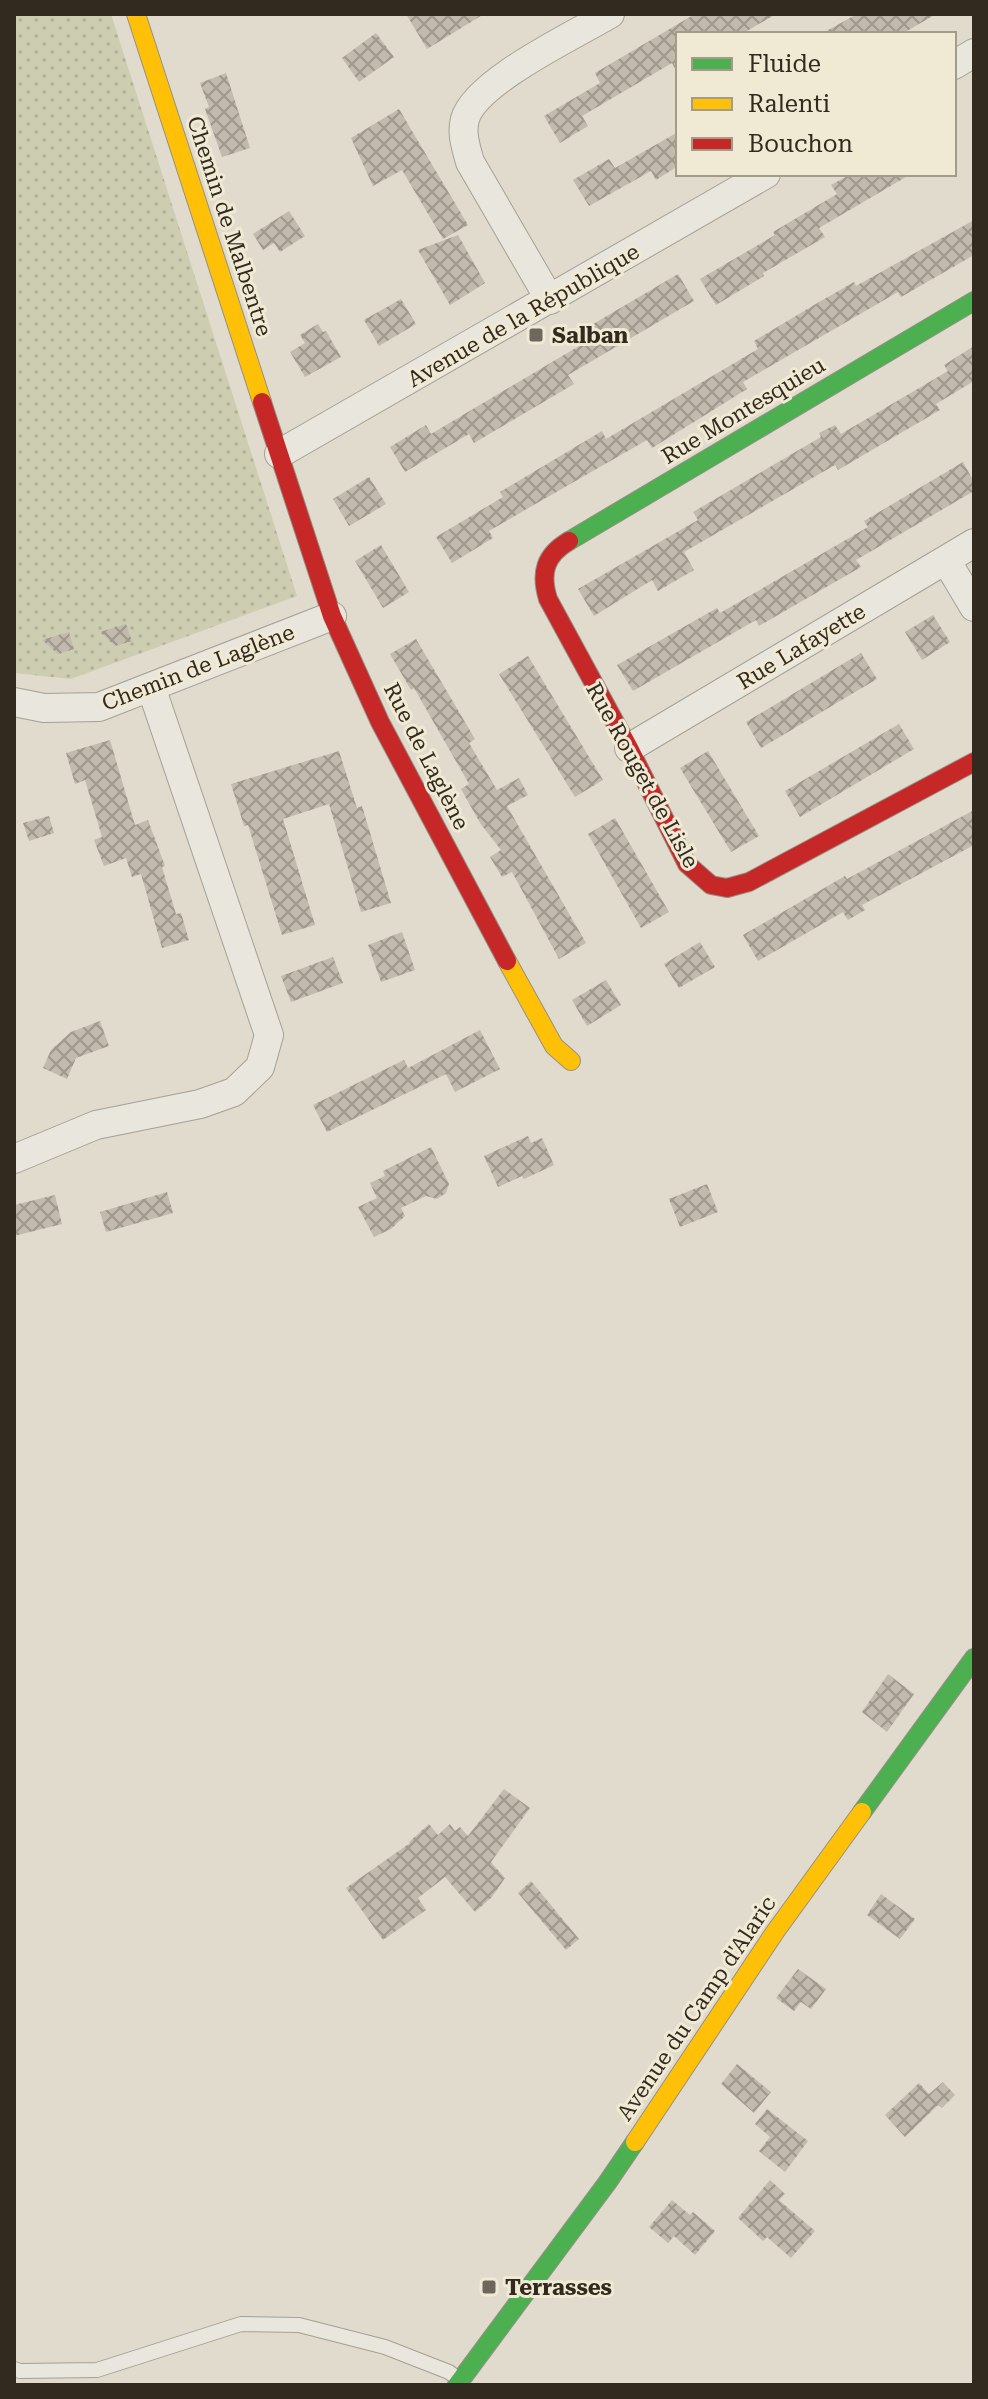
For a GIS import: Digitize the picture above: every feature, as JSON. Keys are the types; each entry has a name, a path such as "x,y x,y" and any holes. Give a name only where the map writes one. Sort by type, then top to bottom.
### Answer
{"street":[{"name":"Chemin de Malbentre","path":"136,14 279,454"},
{"path":"550,300 470,162 463,139 465,118 478,95 506,75 610,14"},
{"path":"956,64 974,53"},
{"name":"Avenue de la République","path":"279,454 763,176"},
{"name":"Rue Montesquieu","path":"543,567 558,547 974,301"},
{"name":"Rue de Laglène","path":"279,454 332,616 380,722 541,1025 554,1046 571,1061"},
{"name":"Rue Lafayette","path":"629,748 974,543"},
{"path":"946,560 974,607"},
{"name":"Rue Rouget de Lisle","path":"543,567 542,581 548,599 629,748 687,864 711,885 727,888 749,882 974,762"},
{"name":"Chemin de Laglène","path":"14,702 44,708 99,707 332,616"},
{"path":"14,1159 96,1125 200,1104 234,1092 260,1067 269,1035 151,687"},
{"name":"Avenue du Camp d'Alaric","path":"459,2383 607,2183 775,1932 974,1658"}],"lane":[{"path":"14,2369 97,2370 241,2324 299,2325 385,2347 449,2372 459,2383"}],"green space":[{"path":"14,14 111,14 297,596 71,679 14,673"}],"building":[{"path":"406,14 484,14 427,49"},
{"path":"695,14 776,14 745,32 676,32 676,70 672,63 582,116 588,126 560,143 544,116 600,83 595,73"},
{"path":"857,14 936,14 905,32 825,32"},
{"path":"376,33 394,57 359,82 342,58"},
{"path":"226,73 250,148 222,157 205,109 209,107 200,83"},
{"path":"399,109 468,225 443,239 402,170 373,186 351,138"},
{"path":"676,133 676,167 656,180 651,171 589,206 573,180 609,159 615,168"},
{"path":"847,176 908,176 819,228 825,237 716,305 700,279 837,194 831,185"},
{"path":"289,211 305,236 280,252 274,243 263,250 253,234"},
{"path":"974,220 974,255 901,297 898,292 743,382 747,389 652,448 647,440 489,531 493,538 452,563 436,537 503,497 500,492 602,431 606,439 758,349 754,341 814,305 854,282 856,286"},
{"path":"458,235 485,283 450,305 418,250"},
{"path":"678,274 694,301 568,375 574,384 474,443 469,434 405,472 390,447 426,425 431,434 584,343 578,333"},
{"path":"401,299 416,324 379,346 364,320"},
{"path":"318,324 323,332 326,331 341,357 305,377 290,352 305,343 300,335"},
{"path":"974,346 974,381 936,404 940,410 838,470 835,465 684,552 694,570 658,591 652,580 594,616 578,589 698,520 693,512 821,437 819,433 835,425 841,434 948,371 944,365"},
{"path":"963,462 974,482 974,491 856,560 861,567 759,626 756,620 633,691 617,665 717,608 720,613 868,527 864,521"},
{"path":"369,477 386,504 349,526 333,499"},
{"path":"381,545 409,592 383,608 355,561"},
{"path":"933,615 950,642 922,660 905,632"},
{"path":"126,624 132,641 115,646 100,632"},
{"path":"69,632 74,649 58,654 42,640"},
{"path":"416,639 475,739 469,743 497,790 519,778 528,795 507,806 586,943 559,959 512,872 502,877 490,857 501,850 480,823 461,789 469,784 414,688 411,690 390,654"},
{"path":"861,653 877,679 761,748 746,722"},
{"path":"528,656 603,780 575,797 499,674"},
{"path":"899,724 914,749 800,817 785,791"},
{"path":"110,740 135,825 148,820 165,866 162,867 176,914 181,913 189,940 162,948 141,874 132,877 126,858 104,866 94,840 102,837 85,780 75,784 66,753"},
{"path":"339,751 357,808 362,806 391,903 361,912 329,804 283,819 315,925 282,935 248,825 244,826 231,784"},
{"path":"708,751 759,836 731,852 680,768"},
{"path":"974,810 974,845 862,905 865,910 848,920 843,912 758,961 743,935 845,876 847,879"},
{"path":"49,816 54,833 29,841 23,823"},
{"path":"615,818 669,912 641,928 588,834"},
{"path":"402,932 415,970 381,982 368,945"},
{"path":"700,942 715,967 679,988 664,964"},
{"path":"333,957 343,983 291,1002 281,976"},
{"path":"606,980 621,1005 587,1026 572,1000"},
{"path":"100,1021 109,1046 76,1058 67,1079 43,1068 51,1050 71,1032"},
{"path":"480,1030 500,1069 455,1092 446,1074 327,1132 313,1105 404,1060 408,1068"},
{"path":"528,1136 531,1143 542,1138 554,1165 498,1187 484,1156"},
{"path":"431,1147 449,1184 446,1193 437,1199 426,1196 401,1208 405,1216 391,1229 374,1237 358,1207 377,1198 370,1183 385,1176 383,1171"},
{"path":"707,1184 718,1212 680,1227 669,1199"},
{"path":"167,1192 173,1213 106,1232 100,1212"},
{"path":"55,1195 62,1224 14,1236 14,1205"},
{"path":"888,1674 914,1694 887,1732 862,1712"},
{"path":"504,1789 530,1808 491,1862 505,1878 492,1897 475,1912 445,1877 418,1898 426,1910 383,1940 346,1888 410,1843 429,1824 438,1835 450,1824 455,1831 460,1827 468,1836"},
{"path":"531,1881 579,1939 566,1950 518,1893"},
{"path":"881,1894 915,1919 900,1939 867,1915"},
{"path":"798,1969 826,1989 811,2009 801,2002 794,2011 776,1998"},
{"path":"737,2064 771,2092 754,2113 721,2084"},
{"path":"943,2082 955,2095 942,2108 938,2105 905,2137 885,2115 919,2083 929,2094"},
{"path":"767,2109 808,2141 785,2172 759,2151 770,2137 755,2124"},
{"path":"770,2180 785,2194 779,2200 815,2231 791,2258 767,2237 763,2241 738,2218"},
{"path":"672,2200 690,2215 693,2212 715,2231 695,2255 674,2236 668,2243 649,2227"}],"traffic: fast":[{"path":"569,541 974,301"},
{"path":"862,1812 974,1658"},
{"path":"457,2385 635,2142"}],"traffic: slow":[{"path":"136,14 262,402"},
{"path":"507,961 554,1046 571,1061"},
{"path":"635,2142 775,1932 862,1812"}],"traffic: jam":[{"path":"262,402 332,616 380,722 507,961"},
{"path":"569,541 554,552 546,566 548,599 629,748 687,864 711,885 727,888 749,882 974,762"}],"place":[{"name":"Salban","path":"536,335"},
{"name":"Terrasses","path":"489,2287"}]}
